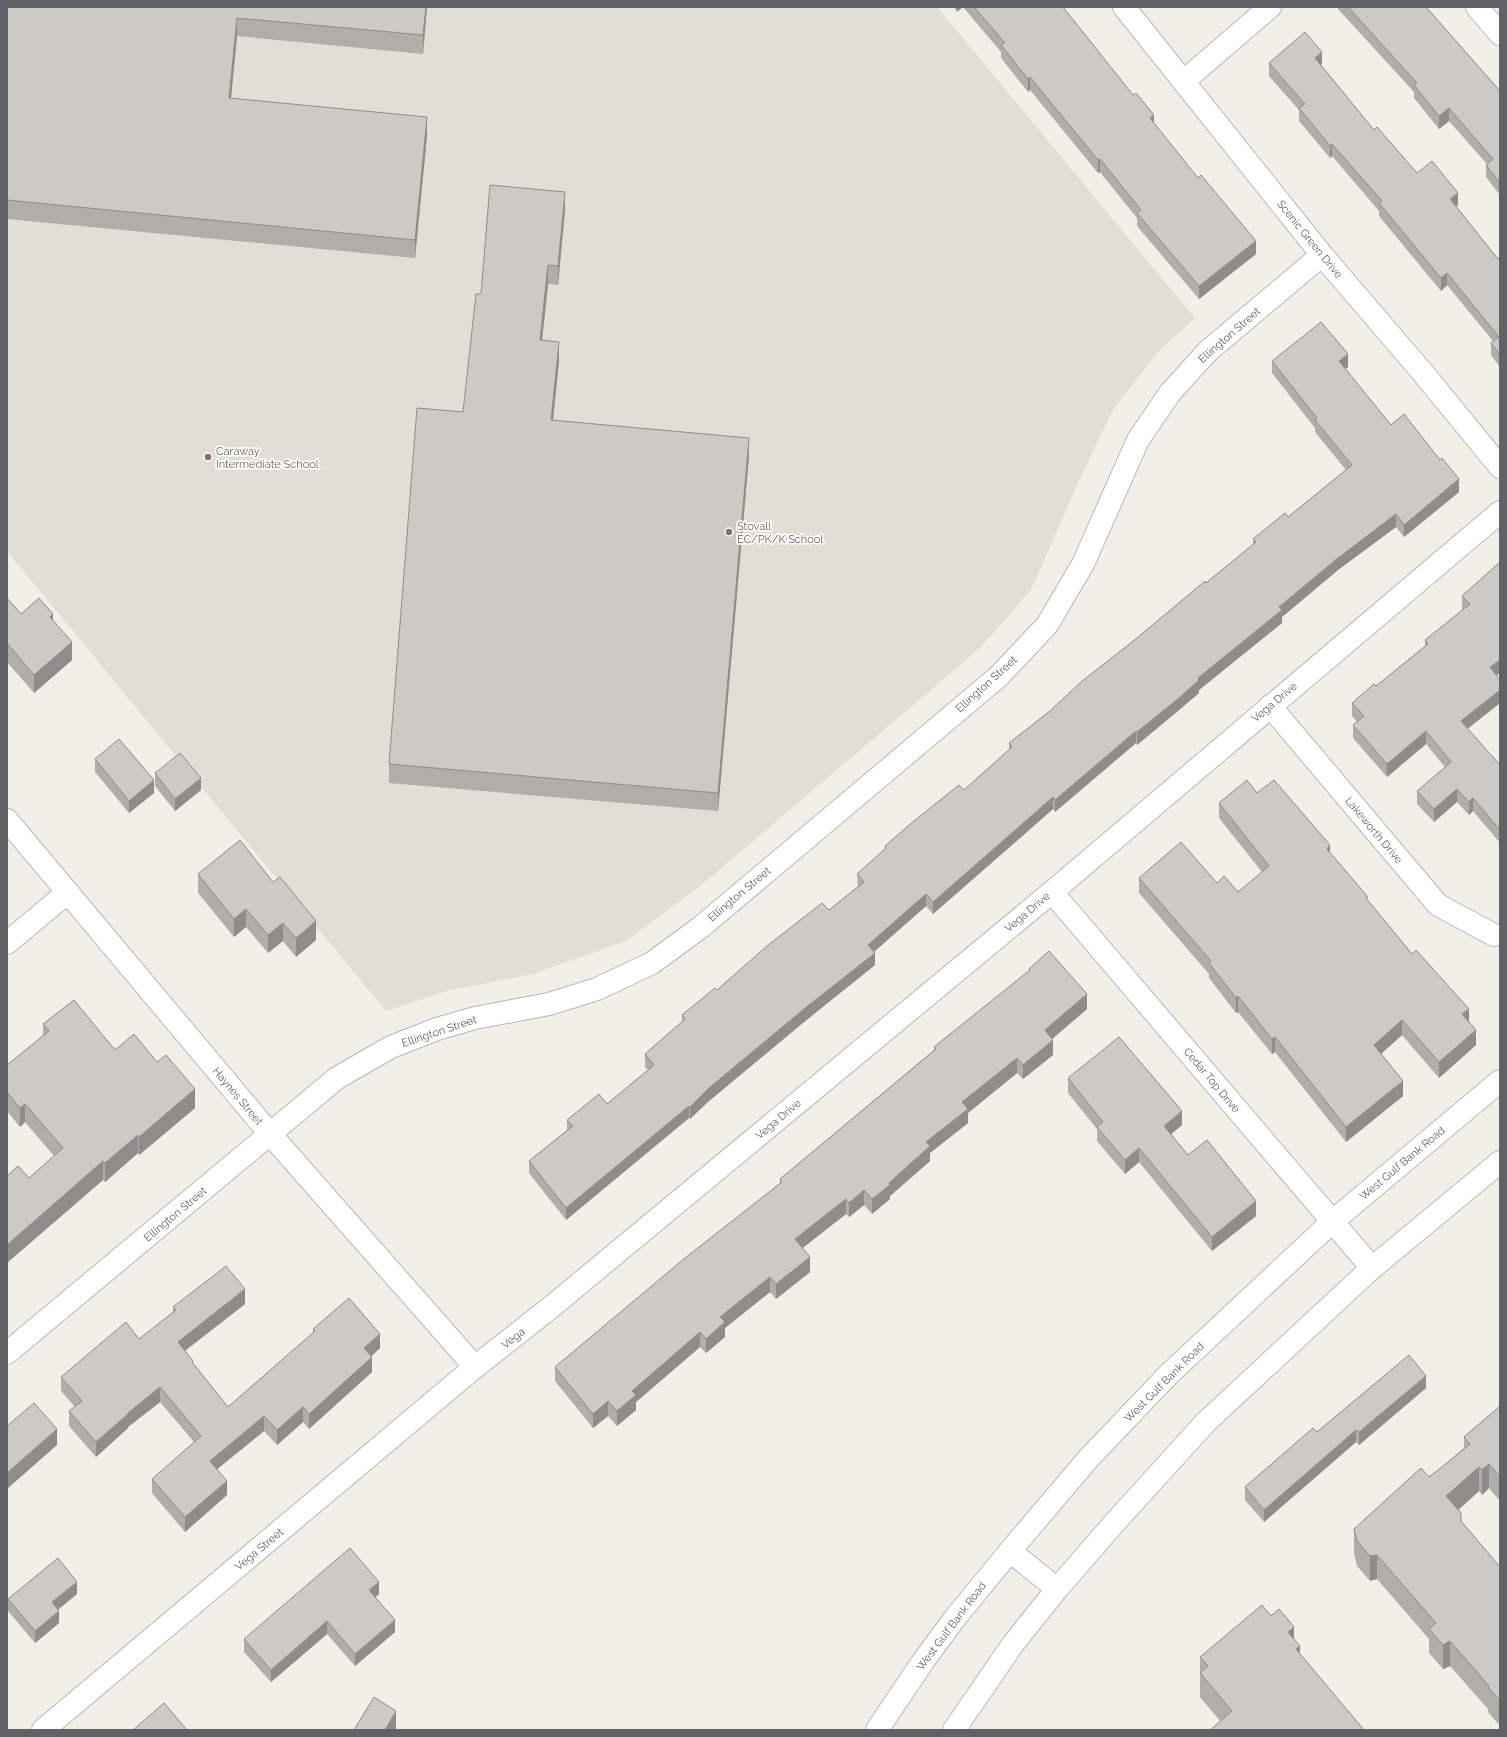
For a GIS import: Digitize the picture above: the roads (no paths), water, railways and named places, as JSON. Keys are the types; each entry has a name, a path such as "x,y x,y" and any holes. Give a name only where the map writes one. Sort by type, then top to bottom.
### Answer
{"street":[{"name":"Scenic Green Drive","path":"1124,7 1322,256 1423,372 1500,467"},
{"path":"1184,81 1270,7"},
{"path":"1477,7 1500,34"},
{"name":"Ellington Street","path":"7,1353 337,1078 390,1047 437,1029 475,1018 549,1004 597,989 652,962 701,927 999,676 1047,625 1083,564 1138,440 1170,393 1207,352 1322,256"},
{"name":"Vega Drive","path":"550,1308 1052,892 1500,512"},
{"name":"Lakeworth Drive","path":"1270,706 1438,905 1494,935"},
{"name":"Haynes Street","path":"7,820 270,1135 475,1368"},
{"path":"7,943 68,892"},
{"name":"Cedar Top Drive","path":"1052,892 1372,1268"},
{"name":"West Gulf Bank Road","path":"877,1730 946,1630 1010,1550 1088,1459 1168,1375 1333,1221 1500,1081"},
{"path":"954,1730 1013,1644 1057,1589 1206,1422 1372,1268 1500,1162"},
{"name":"Vega","path":"475,1368 550,1308"},
{"name":"Vega Street","path":"43,1730 475,1368"},
{"path":"1010,1550 1057,1589"}],"place":[{"name":"Caraway Intermediate School","path":"208,457"},
{"name":"Stovall EC/PK/K School","path":"729,532"}]}
